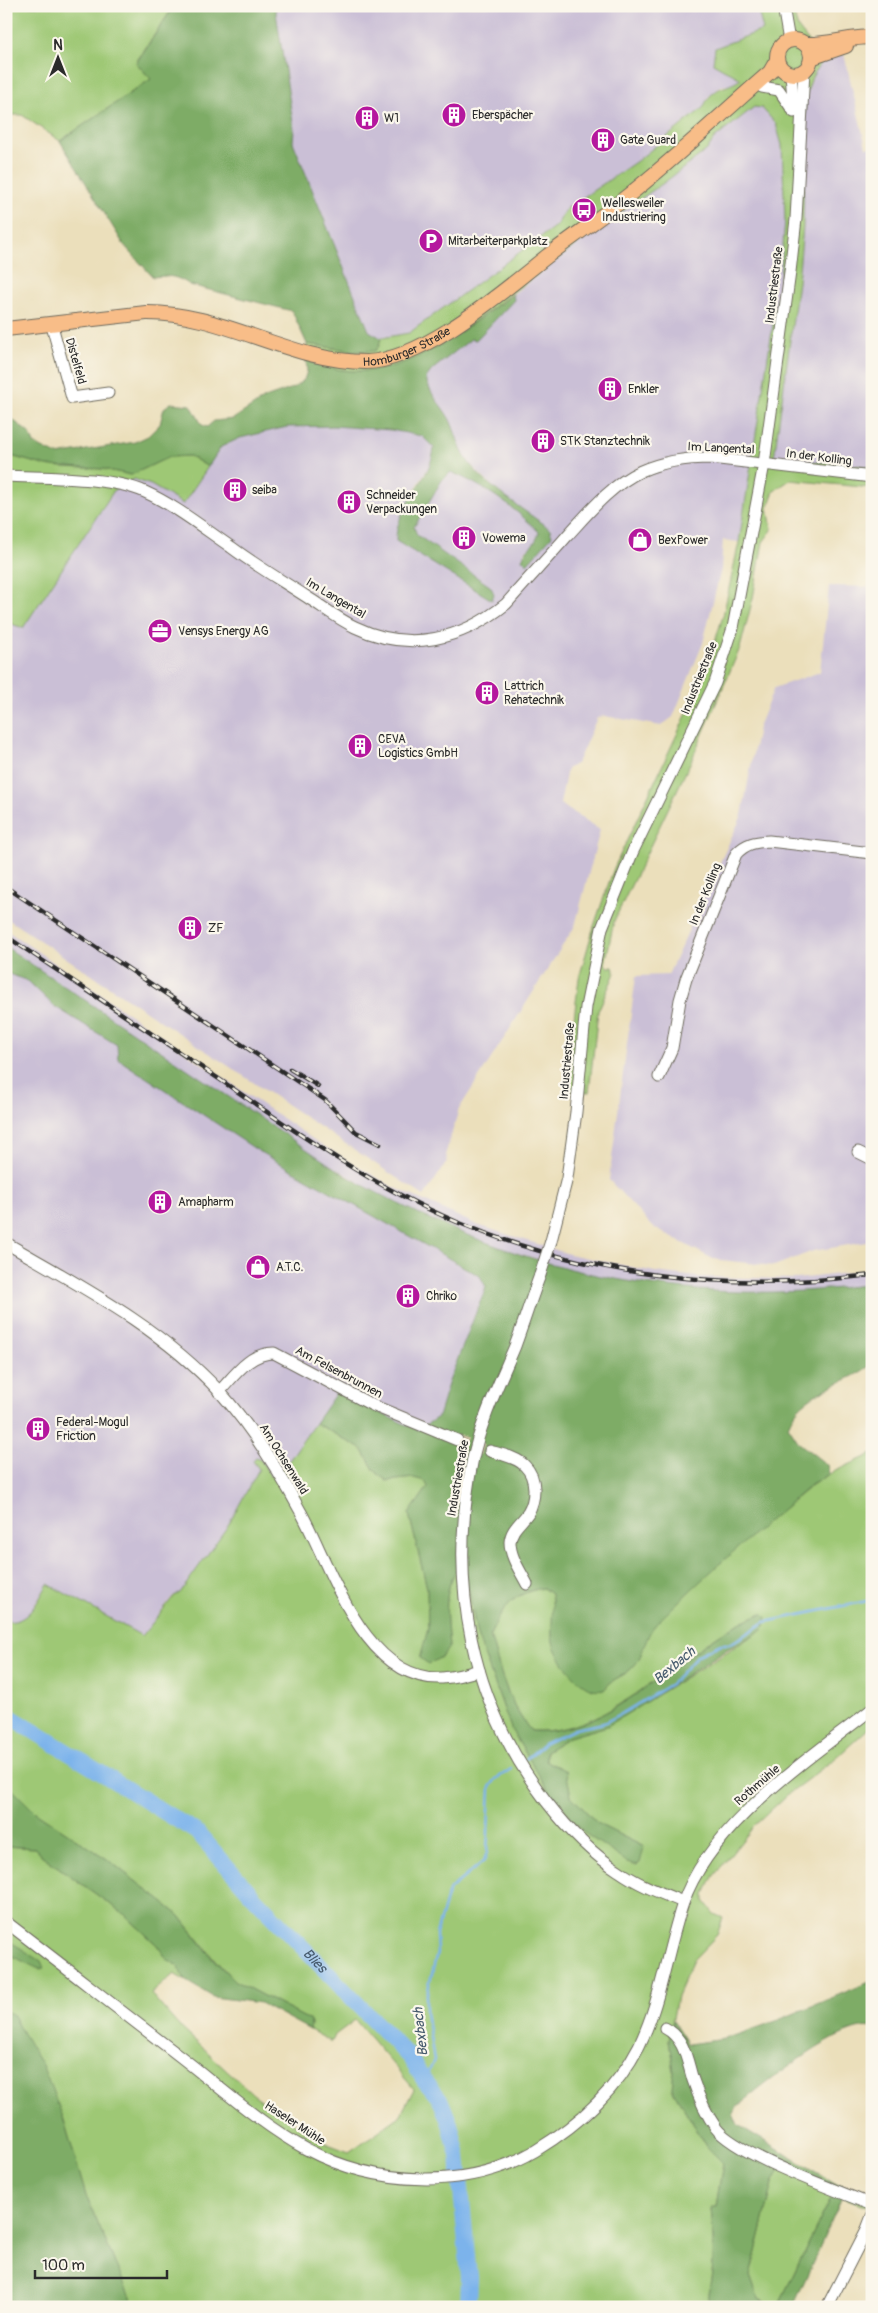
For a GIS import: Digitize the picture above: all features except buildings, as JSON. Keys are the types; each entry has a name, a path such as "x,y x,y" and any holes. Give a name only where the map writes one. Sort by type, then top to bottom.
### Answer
{"main road":[{"path":"789,41 797,40 805,44 814,44 852,37 872,37"},
{"name":"Homburger Straße","path":"789,41 778,51 789,69"},
{"path":"805,44 811,58 848,45 872,42"},
{"name":"Homburger Straße","path":"735,103 789,69 811,58"},
{"name":"Homburger Straße","path":"6,329 52,326 137,314 166,313 204,321 323,357 368,362 392,358 413,350 436,337 493,299 624,199 770,72 789,69"}],"street":[{"path":"783,6 789,41"},
{"path":"789,69 798,149"},
{"path":"789,69 798,149"},
{"path":"762,87 779,90 789,102 794,113"},
{"name":"Industriestraße","path":"683,1902 653,1890 620,1872 596,1855 558,1817 520,1765 494,1714 479,1670 469,1632 462,1569 463,1522 472,1460 484,1422 528,1312 551,1241 567,1178 576,1112 586,1007 602,928 633,851 711,692 733,628 745,574 764,464 796,219 798,149"},
{"name":"Distelfeld","path":"52,326 72,398 108,393"},
{"name":"Im Langental","path":"6,476 111,483 144,492 172,506 240,554 354,626 390,639 424,640 452,635 472,628 490,617 506,604 596,504 622,483 640,472 663,463 685,458 711,458 764,464"},
{"name":"In der Kolling","path":"764,464 872,477"},
{"name":"In der Kolling","path":"659,1077 672,1048 680,1000 686,979 736,854 742,847 753,842 769,841 872,853"},
{"path":"858,1152 872,1159"},
{"name":"Am Ochsenwald","path":"6,1243 124,1310 182,1358 219,1392 260,1442 303,1515 336,1586 372,1644 394,1664 414,1673 440,1678 479,1670"},
{"name":"Am Felsenbrunnen","path":"219,1392 249,1360 265,1353 274,1353 372,1405 457,1440"},
{"path":"490,1451 525,1466 533,1479 533,1502 528,1512 512,1532 510,1543 514,1559 528,1584"},
{"name":"Rothmühle","path":"507,2164 529,2154 564,2133 607,2093 629,2062 649,2021 683,1902 701,1867 730,1828 786,1777 872,1709"},
{"name":"Haseler Mühle","path":"6,1922 245,2106 296,2143 323,2157 359,2170 420,2180 463,2176 507,2164"},
{"path":"665,2028 679,2040 686,2053 693,2082 716,2128 732,2143 766,2160 872,2205"},
{"path":"827,2307 868,2229 872,2216"}],"shaded area":[{"path":"275,6 757,6 763,30 714,63 741,79 731,85 721,86 708,97 703,108 637,161 566,209 557,225 409,333 381,338 369,331 293,142 294,129"},
{"path":"844,54 866,147 872,147 872,467 774,458 798,282 803,227 805,98 817,66 823,60"},
{"path":"754,107 762,108 776,124 782,145 785,221 780,280 739,542 723,540 721,569 703,643 673,717 661,726 604,716 597,718 577,763 567,769 560,804 600,830 575,926 459,1109 446,1152 447,1162 424,1196 6,918 6,622 23,628 115,489 134,479 151,485 183,504 221,447 240,438 287,427 334,426 391,430 422,436 434,448 433,460 411,495 396,541 492,600 491,587 417,535 414,527 442,480 451,472 478,483 525,518 539,531 537,541 525,551 522,558 527,563 552,536 491,485 468,462 458,445 449,418 428,387 426,378 432,370 471,339 476,339 514,300 513,294 607,222 684,168 707,150 714,139"},
{"path":"829,586 872,587 872,1241 813,1251 774,1266 713,1259 654,1228 609,1180 636,976 668,975 742,815 758,727 774,688 820,672"},
{"path":"6,930 320,1144 391,1186 477,1225 569,1254 655,1272 698,1277 797,1279 872,1270 872,1284 798,1293 699,1291 613,1279 566,1268 473,1239 385,1198 314,1155 6,947"},
{"path":"6,973 28,981 54,1006 118,1045 260,1152 480,1276 486,1287 448,1384 438,1417 418,1430 336,1393 288,1463 270,1477 261,1460 259,1469 227,1527 180,1593 173,1596 142,1636 48,1584 27,1617 13,1622 6,1621"}],"green space":[{"path":"6,6 174,6 136,62 151,79 60,141 22,115 6,115"},
{"path":"174,6 275,6 294,129 293,142 369,331 381,338 379,346 375,351 354,351 307,344 292,311 190,285 173,277 153,277 124,245 60,141 151,79 136,63"},
{"path":"757,6 806,6 792,9 798,28 823,60 812,77 805,98 803,227 798,282 774,458 872,467 872,488 790,480 774,491 768,507 772,530 763,542 753,598 740,648 692,759 614,921 605,964 608,967 613,967 615,973 598,1011 589,1092 565,1091 579,978 594,926 614,868 704,677 723,616 739,542 780,280 785,221 782,145 776,124 762,108 754,107 714,139 707,150 665,182 607,222 461,331 413,361 379,370 354,371 325,368 306,360 307,344 354,351 379,346 381,338 409,333 557,225 566,209 637,161 703,108 715,91 741,79 713,63 715,48 763,30"},
{"path":"513,294 514,300 476,340 471,339 432,370 426,378 432,394 449,418 464,455 474,470 494,488 550,529 552,536 527,564 522,559 538,537 539,532 498,498 451,472 442,480 414,527 417,535 491,587 494,594 492,600 396,541 397,528 401,516 427,472 434,448 422,436 391,430 334,426 287,427 240,438 221,447 208,467 190,456 169,457 131,475 103,469 47,466 11,456 6,460 6,414 30,434 34,444 57,455 135,442 148,436 160,424 164,408 171,403 191,405 202,425 207,427 214,421 233,419 265,398 293,388 304,380 307,371 306,360 336,369 364,371 391,367 441,344"},
{"path":"11,456 47,466 103,469 131,475 169,457 190,456 208,467 183,504 151,485 134,479 115,489 23,628 6,622 6,460"},
{"path":"6,947 345,1175 407,1208 471,1236 534,1259 599,1276 665,1287 732,1292 801,1291 872,1284 872,1364 861,1372 813,1396 794,1414 788,1426 799,1443 827,1465 829,1474 811,1485 732,1552 675,1605 652,1629 639,1659 631,1669 611,1682 604,1690 585,1686 572,1675 561,1660 554,1644 552,1637 551,1594 543,1588 523,1594 510,1603 499,1617 490,1635 510,1697 531,1731 563,1728 593,1718 623,1703 734,1626 763,1613 767,1617 765,1626 757,1633 724,1651 607,1726 569,1737 546,1751 546,1761 566,1771 571,1796 598,1824 644,1847 640,1863 636,1865 627,1862 583,1832 550,1793 512,1731 477,1635 464,1564 456,1571 448,1590 449,1647 443,1656 429,1664 420,1658 428,1629 427,1588 409,1514 428,1487 425,1481 414,1478 387,1481 375,1471 362,1449 315,1423 336,1393 418,1430 438,1417 448,1384 486,1287 480,1276 260,1152 118,1059 117,1045 54,1006 28,981 6,973"},
{"path":"315,1423 362,1449 375,1471 387,1481 414,1478 426,1481 428,1487 409,1514 427,1588 428,1629 421,1658 449,1647 448,1590 456,1571 464,1564 477,1635 512,1731 550,1793 583,1832 644,1847 598,1824 571,1796 566,1771 546,1761 546,1751 569,1737 607,1726 757,1633 763,1613 734,1626 706,1643 623,1703 593,1718 563,1728 531,1731 510,1697 493,1647 490,1635 499,1617 516,1598 532,1590 543,1588 551,1594 553,1606 552,1638 604,1690 611,1682 631,1669 638,1659 650,1631 710,1570 812,1485 829,1474 872,1454 872,1725 837,1757 787,1795 754,1826 713,1877 705,1894 705,1902 714,1914 723,1918 717,1935 693,1960 677,1996 669,2040 674,2071 672,2089 708,2148 723,2163 716,2207 711,2208 713,2253 708,2296 710,2307 134,2307 86,2196 63,2117 12,2015 6,2011 6,1953 14,1955 14,1944 6,1939 6,1846 35,1848 41,1855 124,1914 157,1945 167,1959 179,1966 186,1981 174,1974 151,1994 177,2024 253,2094 317,2140 349,2152 400,2116 414,2089 355,2020 335,2035 332,2042 310,2030 311,2024 309,2020 235,1981 216,1961 179,1915 107,1859 35,1812 6,1783 6,1621 20,1619 32,1610 48,1584 142,1636 174,1596 180,1593 227,1527 259,1469 253,1461 256,1458 261,1460 271,1477 288,1462"},
{"path":"6,1783 35,1812 107,1859 179,1915 215,1961 235,1981 309,2020 311,2024 310,2030 260,2003 213,1997 186,1981 178,1966 167,1959 157,1945 124,1914 41,1855 35,1848 6,1846"},
{"path":"6,1939 41,1961 44,1968 39,1969 6,1953"},
{"path":"872,1981 872,2028 859,2029 842,2035 803,2057 738,2106 733,2113 738,2125 834,2183 832,2186 783,2164 773,2183 750,2276 758,2298 766,2304 779,2304 831,2198 834,2195 842,2197 793,2307 710,2307 708,2296 713,2253 711,2207 716,2207 723,2163 708,2148 672,2089 674,2071 669,2040 673,2021 688,2044 725,2039 776,2021"},
{"path":"6,2011 12,2015 42,2065 63,2117 86,2196 134,2307 6,2307"},
{"path":"783,2164 832,2185 834,2183 872,2199 872,2208 842,2197 831,2198 779,2304 772,2306 758,2298 750,2276 773,2183"}],"waterway":[{"name":"Bexbach","path":"526,1759 544,1744 575,1729 604,1723 626,1711 671,1684 698,1655 721,1644 730,1644 765,1622 872,1600"},
{"name":"Blies","path":"6,1714 198,1833 253,1896 410,2058 424,2080 440,2099 450,2124 458,2156 469,2277 468,2307"},
{"name":"Bexbach","path":"424,2080 434,2060 426,2012 426,1998 437,1953 436,1934 450,1889 484,1861 487,1852 490,1787 496,1779 511,1769"}],"tunnel":[{"path":"457,1440 490,1451"}],"railway":[{"path":"6,887 325,1100 356,1132 380,1144"},
{"path":"6,936 336,1158 395,1192 457,1222 507,1241 557,1256 661,1276 766,1282 872,1275"},
{"path":"290,1069 318,1086"}],"place":[{"name":"Eberspächer","path":"454,115"},
{"name":"W1","path":"367,118"},
{"name":"Gate Guard","path":"603,140"},
{"name":"Wellesweiler Industriering","path":"584,210"},
{"name":"Mitarbeiterparkplatz","path":"431,241"},
{"name":"Enkler","path":"610,389"},
{"name":"STK Stanztechnik","path":"543,441"},
{"name":"seiba","path":"235,490"},
{"name":"Schneider Verpackungen","path":"349,502"},
{"name":"Vowema","path":"464,538"},
{"name":"BexPower","path":"640,540"},
{"name":"Vensys Energy AG","path":"160,631"},
{"name":"Lattrich Rehatechnik","path":"487,693"},
{"name":"CEVA Logistics GmbH","path":"360,746"},
{"name":"ZF","path":"190,928"},
{"name":"Amapharm","path":"160,1202"},
{"name":"A.T.C.","path":"258,1267"},
{"name":"Chriko","path":"408,1296"},
{"name":"Federal-Mogul Friction","path":"38,1429"}]}
